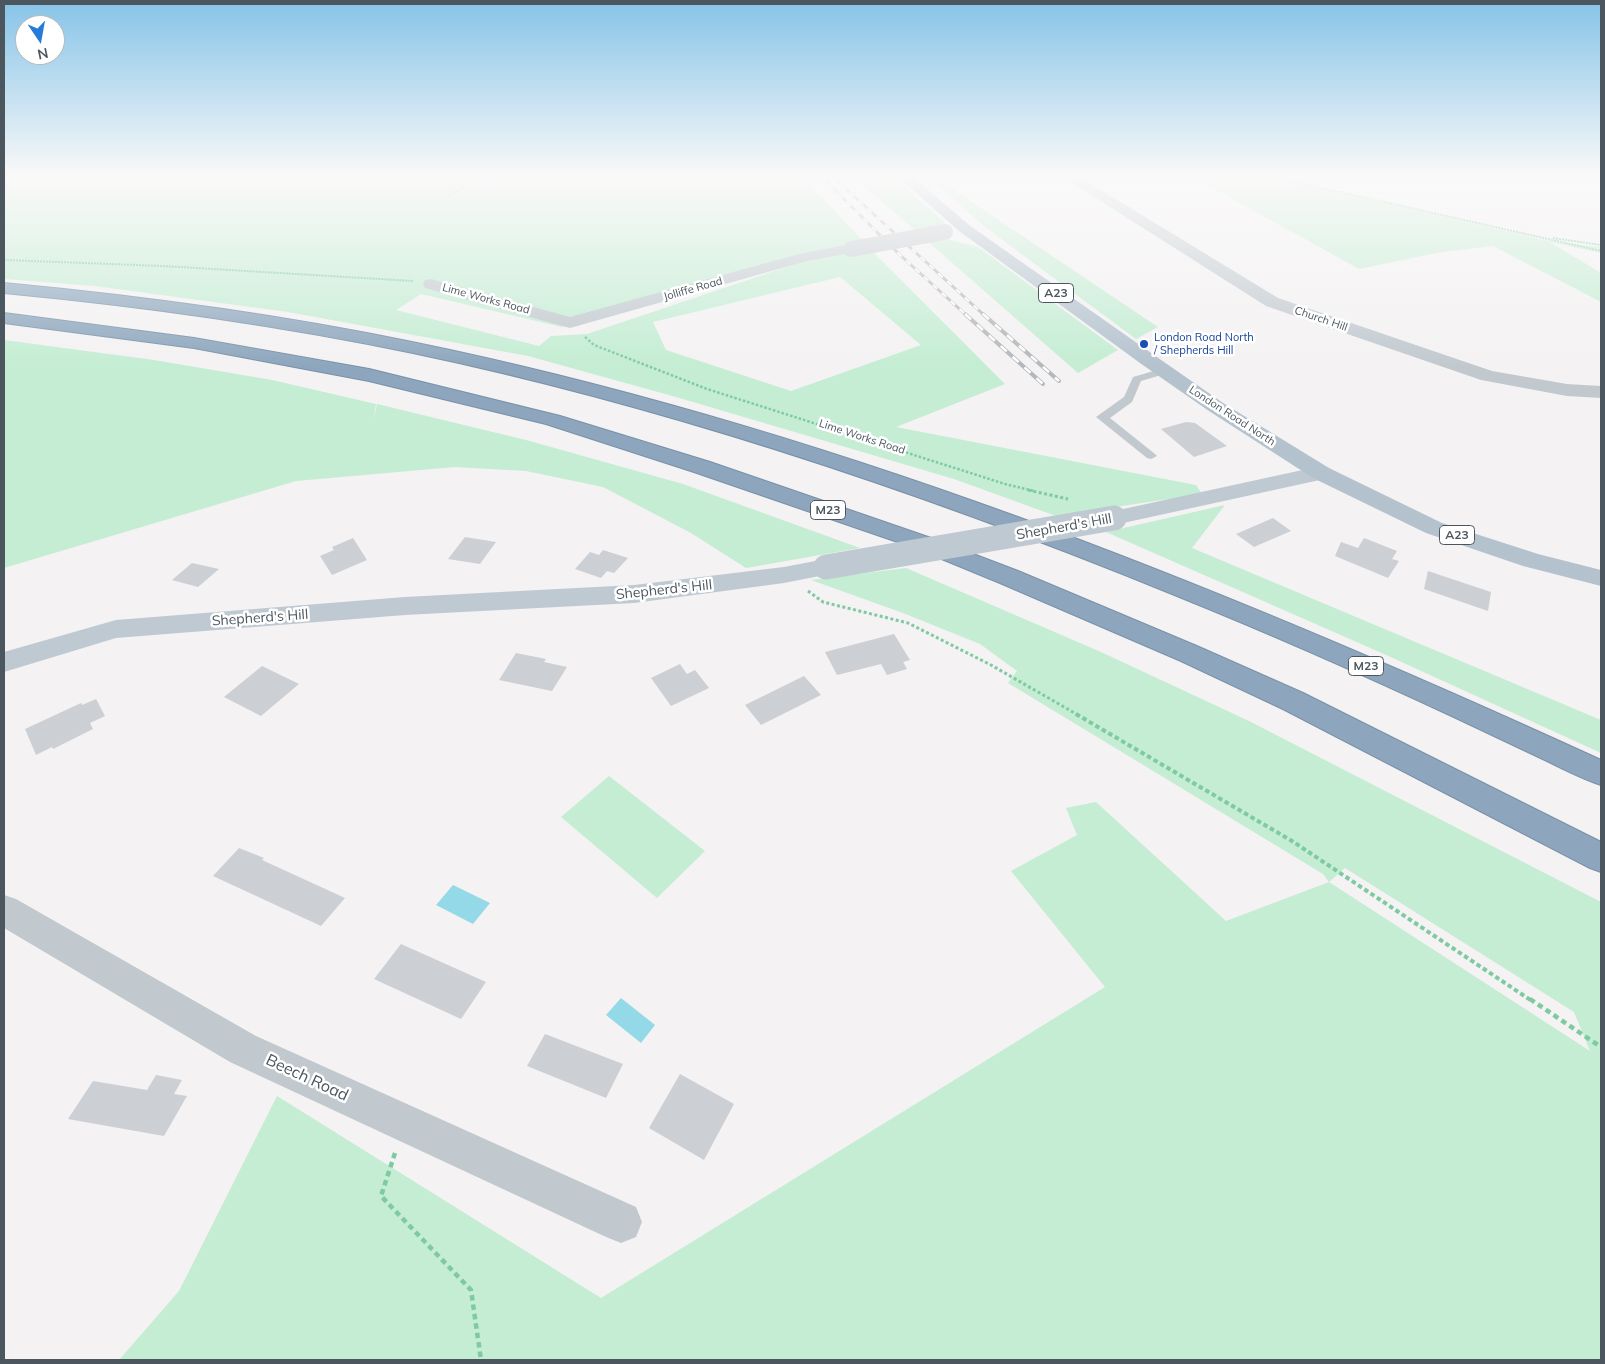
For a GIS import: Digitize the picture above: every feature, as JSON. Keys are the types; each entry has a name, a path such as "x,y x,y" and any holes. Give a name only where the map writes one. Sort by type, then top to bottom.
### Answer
{"highway":[{"name":"M23","path":"4,288 176,307 358,336 529,373 733,429 957,503 1127,566 1340,654 1601,773"},
{"name":"M23","path":"4,318 184,342 361,373 446,392 553,420 711,470 923,543 1044,591 1182,650 1293,701 1601,858"}],"main road":[{"name":"London Road North","path":"980,240 1216,407 1321,473 1434,528 1532,560 1601,578"},
{"name":"Shepherd's Hill","path":"4,662 116,629 405,606 634,594 784,575 1114,518 1321,473"}],"street":[{"name":"Jolliffe Road","path":"570,323 805,257 903,240"},
{"name":"Church Hill","path":"1171,240 1272,302 1488,376 1567,390 1601,392"},
{"name":"Lime Works Road","path":"423,282 570,323"},
{"name":"Beech Road","path":"4,910 243,1049 622,1222"}],"lane":[{"path":"1151,456 1102,417 1110,414 1127,401 1133,393 1137,380 1164,371"}],"path":[{"path":"1553,240 1601,251"},
{"path":"1567,240 1601,245"},
{"path":"4,260 163,266 423,282"},
{"name":"Lime Works Road","path":"594,345 707,389 1005,484 1070,499"},
{"path":"784,575 823,602 908,623 975,657 1122,740 1292,841 1601,1047"},
{"path":"405,1123 381,1196 471,1290 481,1360"}],"green space":[{"path":"4,240 862,240 864,242 562,327 421,294 396,310 539,346 551,336 587,334 807,260 870,249 1005,384 896,427 1196,485 1202,494 1056,516 954,479 676,397 528,356 288,312 94,286 4,279","holes":["840,277 921,345 791,391 666,350 653,322"]},
{"path":"926,240 949,240 978,247 1118,350 1078,373"},
{"path":"1002,240 1028,240 1158,327 1136,339"},
{"path":"1306,240 1543,240 1601,247 1601,253 1550,242 1601,273 1601,302 1493,246 1442,252 1359,269"},
{"path":"4,340 154,360 272,380 376,404 373,421 377,404 526,440 683,484 860,548 746,568 691,533 603,487 526,471 455,467 296,481 4,568"},
{"path":"1225,505 1192,548 1601,720 1601,753 1384,654 1106,532"},
{"path":"906,568 1101,652 1249,721 1601,902 1601,1360 119,1360 179,1291 277,1096 601,1298 1105,987 1011,871 1077,835 1066,808 1096,802 1226,921 1329,882 1323,874 1008,683 1017,671 980,644 903,613 811,580","holes":["1345,868 1574,1012 1590,1051 1329,882"]},
{"path":"609,776 705,851 657,898 561,817"}],"water":[{"path":"453,885 490,903 473,924 436,905"},
{"path":"621,998 655,1025 641,1043 606,1015"}],"building":[{"path":"1186,422 1195,423 1227,446 1194,457 1161,429"},
{"path":"1273,518 1291,531 1254,547 1236,534"},
{"path":"465,537 496,542 480,564 448,559"},
{"path":"353,538 367,560 332,575 320,556 334,550 332,547"},
{"path":"1364,538 1397,551 1392,559 1399,561 1388,578 1335,556 1341,542 1358,548"},
{"path":"603,550 628,558 614,573 607,571 601,578 575,569 590,552 599,555"},
{"path":"192,563 219,569 198,587 172,580"},
{"path":"1428,571 1491,592 1488,611 1424,589"},
{"path":"894,634 910,660 903,662 907,669 887,675 881,664 837,675 825,652"},
{"path":"516,653 546,659 544,662 567,667 552,691 499,680"},
{"path":"680,664 687,674 695,670 709,688 671,706 651,678"},
{"path":"262,666 299,684 261,716 224,697"},
{"path":"804,676 821,695 761,725 745,705"},
{"path":"96,699 105,716 90,723 93,729 53,749 52,747 36,755 25,729 81,703 82,705"},
{"path":"239,848 264,858 262,860 345,898 321,926 213,876"},
{"path":"401,944 486,982 461,1019 374,979"},
{"path":"545,1034 623,1064 606,1098 527,1066"},
{"path":"680,1074 734,1104 704,1160 649,1128"},
{"path":"156,1075 182,1080 174,1094 187,1096 164,1136 68,1119 93,1081 147,1090"}],"railway":[{"path":"885,240 966,315"},
{"path":"902,240 984,315"},
{"path":"965,314 1043,384"},
{"path":"983,314 1059,381"}],"place":[{"name":"London Road North / Shepherds Hill","path":"1144,344"}]}
